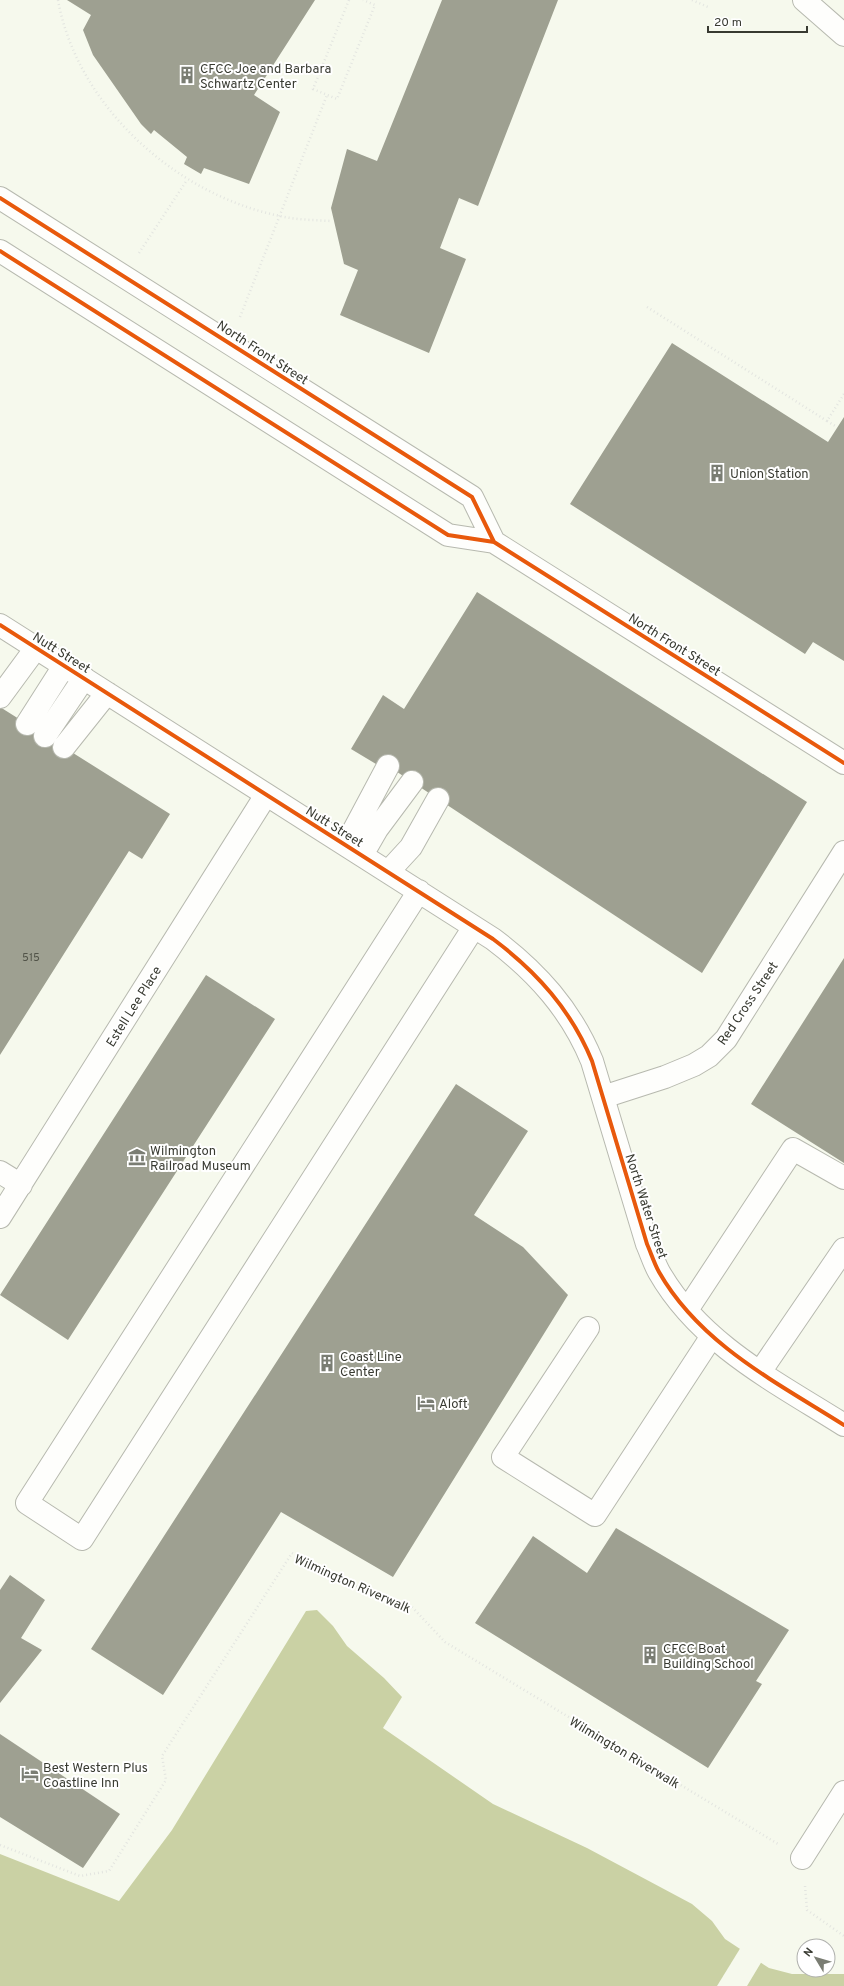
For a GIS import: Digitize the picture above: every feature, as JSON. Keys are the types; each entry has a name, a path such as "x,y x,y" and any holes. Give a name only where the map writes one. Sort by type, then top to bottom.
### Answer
{"street":[{"path":"804,0 844,35"},
{"name":"North Front Street","path":"0,198 472,497 494,542"},
{"name":"North Front Street","path":"0,251 448,535 494,542 688,663 844,763"},
{"name":"Nutt Street","path":"0,625 474,927 521,960 543,983 585,1043 603,1097"},
{"path":"0,696 36,648"},
{"path":"27,724 64,666"},
{"path":"45,736 84,678"},
{"path":"64,747 107,693"},
{"path":"354,850 388,766"},
{"path":"354,850 377,829 412,782"},
{"name":"Estell Lee Place","path":"0,1217 266,795"},
{"path":"388,872 411,848 438,799"},
{"name":"Red Cross Street","path":"603,1097 679,1072 709,1056 726,1038 844,852"},
{"path":"419,892 27,1503 82,1539 474,927"},
{"name":"North Water Street","path":"603,1097 647,1244 658,1271 687,1310 712,1336 737,1358 844,1425"},
{"path":"687,1310 794,1149 844,1178"},
{"path":"0,1172 20,1184"},
{"path":"760,1372 844,1248"},
{"path":"588,1328 503,1457 595,1515 712,1336"},
{"path":"802,1858 844,1792"}],"path":[{"path":"58,0 74,50 84,70 122,125 146,149 187,180 231,202 279,216 331,221"},
{"path":"348,0 313,89 337,99 375,5 363,0"},
{"path":"692,0 708,7"},
{"path":"238,322 327,95"},
{"path":"137,257 187,180"},
{"path":"647,306 837,427"},
{"path":"827,421 844,394"},
{"path":"802,1858 807,1910 844,1936"}],"shaded area":[{"path":"317,1610 333,1626 347,1646 384,1678 402,1697 383,1728 493,1804 587,1848 692,1904 712,1921 725,1939 769,1968 796,1974 796,1978 836,1978 836,1974 844,1974 844,1986 0,1986 0,1854 119,1901 172,1830 306,1611"}],"pier":[{"path":"741,1947 762,1961 747,1986 717,1986"}],"building":[{"name":"CFCC Joe and Barbara Schwartz Center","path":"67,0 315,0 254,95 280,112 249,184 204,168 201,174 184,164 187,157 154,130 151,134 141,124 93,55 83,30 91,15"},
{"path":"442,0 558,0 478,206 459,198 440,248 466,259 429,353 340,315 358,270 344,264 331,208 347,149 377,161"},
{"name":"Union Station","path":"672,343 828,442 844,417 844,661 813,642 805,654 570,504"},
{"path":"477,592 807,802 702,973 379,760 376,764 351,749 383,695 404,709"},
{"path":"0,707 170,814 142,859 129,851 0,1055"},
{"path":"844,958 844,1163 751,1104"},
{"name":"Wilmington Railroad Museum","path":"206,975 275,1019 68,1340 0,1295"},
{"path":"456,1084 528,1131 474,1215 523,1247 568,1295 393,1577 281,1512 163,1695 91,1649"},
{"name":"CFCC Boat Building School","path":"616,1528 789,1630 756,1681 762,1684 708,1768 475,1623 533,1536 587,1573"},
{"path":"10,1575 45,1600 21,1638 42,1650 0,1703 0,1590"},
{"name":"Best Western Plus Coastline Inn","path":"0,1734 120,1814 83,1868 0,1817"}],"cycle path":[{"path":"0,198 472,497 494,542"},
{"path":"0,251 448,535 494,542 844,763"},
{"path":"0,625 493,939 524,965 551,993 574,1025 584,1042 592,1061 647,1244 659,1272 676,1297 696,1320 718,1341 741,1359 766,1377 844,1425"}],"place":[{"name":"CFCC Joe and Barbara Schwartz Center","path":"187,75"},
{"name":"Union Station","path":"717,473"},
{"name":"Wilmington Railroad Museum","path":"137,1157"},
{"name":"Coast Line Center","path":"327,1363"},
{"name":"Aloft","path":"426,1403"},
{"name":"CFCC Boat Building School","path":"650,1655"},
{"name":"Best Western Plus Coastline Inn","path":"30,1774"}]}
